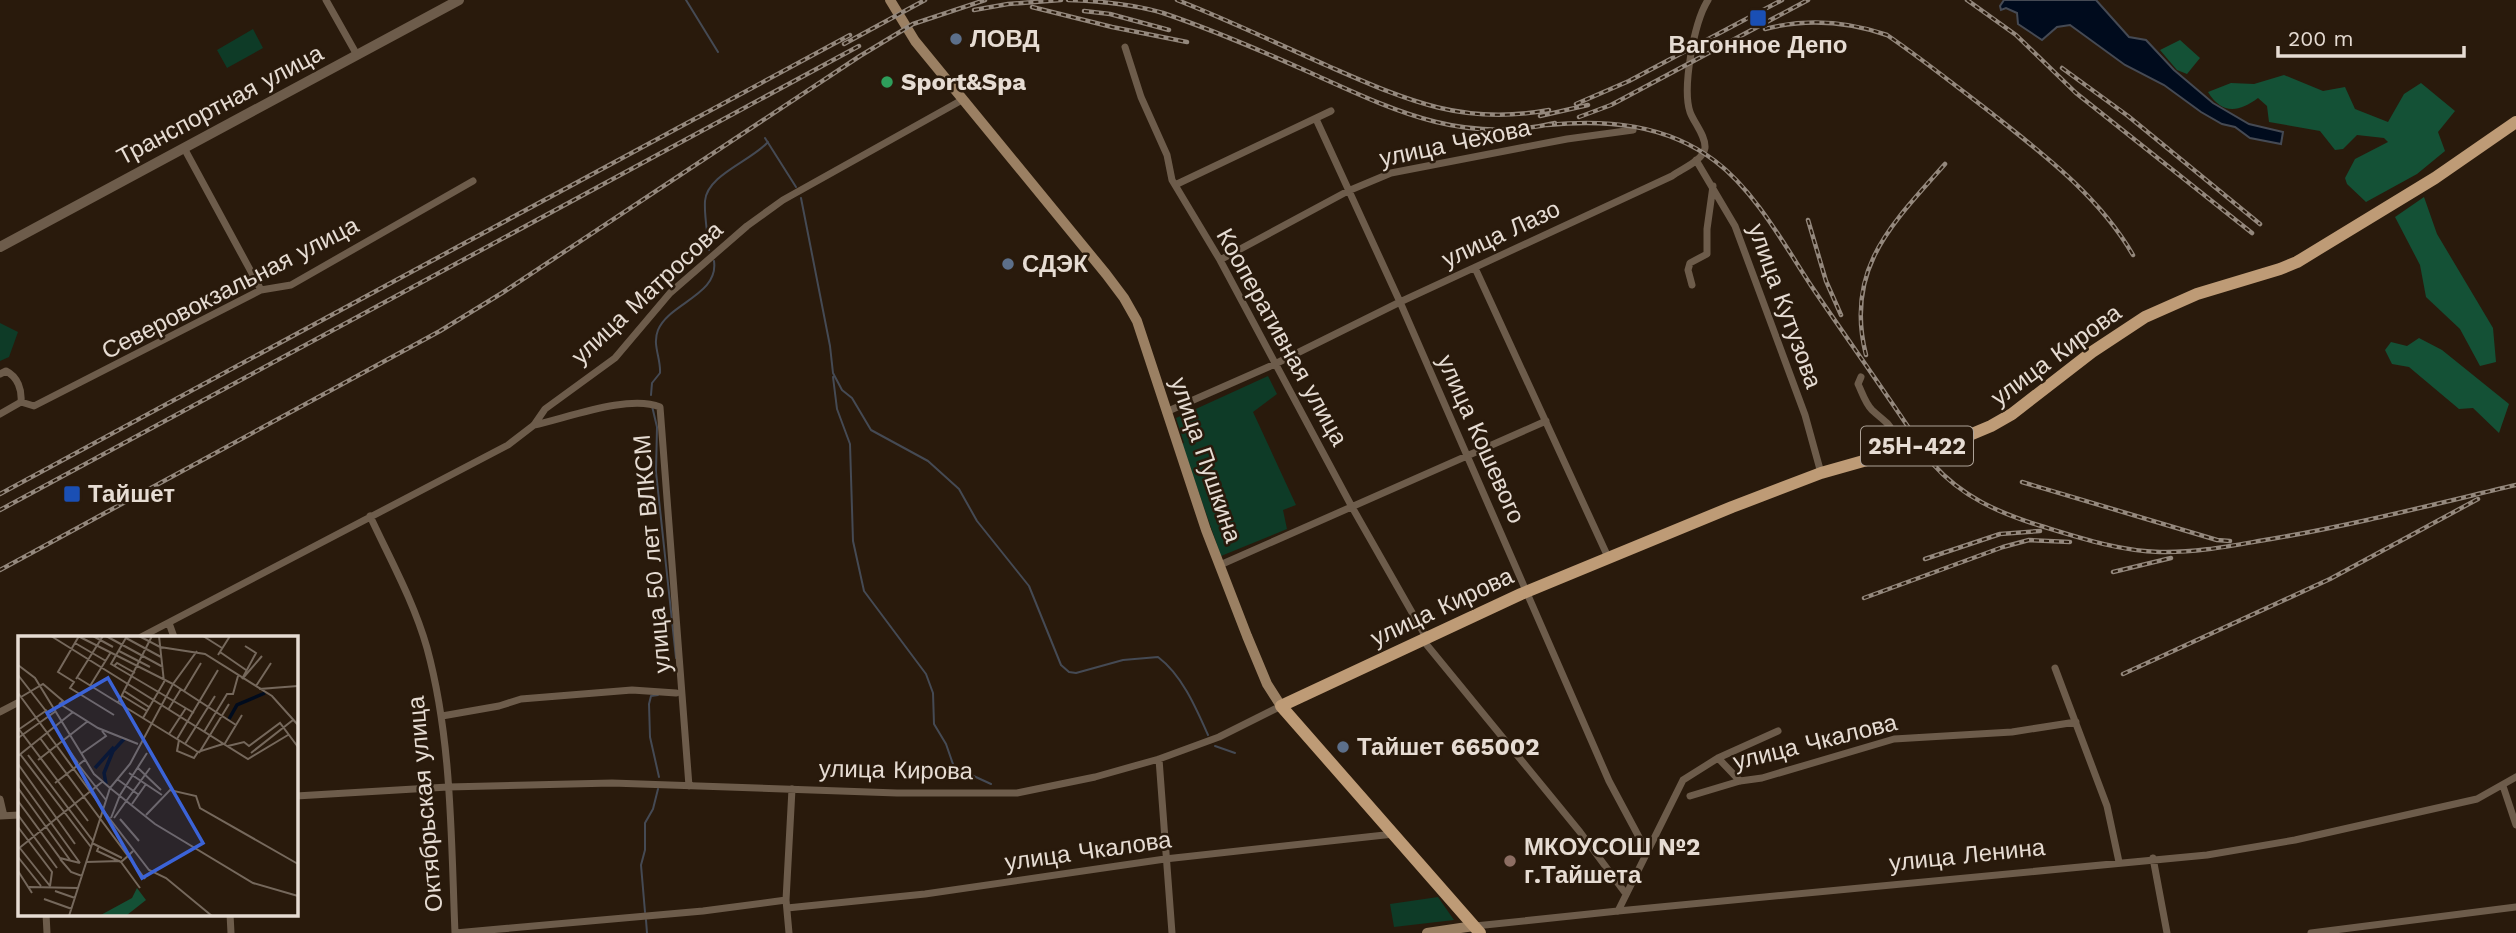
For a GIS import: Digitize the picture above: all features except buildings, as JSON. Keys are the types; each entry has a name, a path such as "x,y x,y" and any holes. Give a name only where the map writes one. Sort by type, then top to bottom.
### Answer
{"main road":[{"name":"улица Пушкина","path":"890,0 915,41 1124,298 1137,321 1220,565 1247,636 1280,706 1477,930"},
{"name":"улица Кирова","path":"1280,706 1424,638 1608,557 1821,473 1889,453 1972,434 1991,426 2012,414 2092,352 2145,317 2175,302 2297,262 2435,178 2516,122"},
{"name":"улица Ленина","path":"1427,933 1477,930"}],"street":[{"path":"326,0 357,55"},
{"name":"Транспортная улица","path":"0,247 459,0"},
{"path":"1696,160 1703,153 1704,140 1690,112 1688,82 1698,19 1708,0"},
{"name":"Кооперативная улица","path":"1125,47 1141,97 1167,155 1175,184 1220,261 1424,638 1580,832 1626,894"},
{"name":"улица Матросова","path":"143,636 508,445 534,425 545,409 615,358 670,293 747,226 783,200 962,100"},
{"path":"1175,184 1331,111"},
{"name":"улица Кошевого","path":"1316,119 1400,302 1609,781 1647,852"},
{"name":"улица Чехова","path":"1220,261 1348,191 1391,173 1567,139 1633,130"},
{"path":"184,148 261,290"},
{"name":"улица Кутузова","path":"1696,160 1735,226 1805,415 1821,473"},
{"name":"улица Лазо","path":"1166,412 1275,364 1400,302 1672,176 1696,160"},
{"name":"Северовокзальная улица","path":"0,414 21,402 34,406 261,290 290,285 473,181"},
{"path":"1692,285 1688,270 1690,263 1707,254 1707,229 1713,186"},
{"path":"1475,268 1608,557"},
{"path":"0,374 6,371 12,374 22,391 21,402"},
{"path":"1861,377 1858,384 1864,398 1873,411 1891,427 1893,438 1889,453"},
{"name":"улица 50 лет ВЛКСМ","path":"534,425 611,407 648,402 660,407 690,786"},
{"path":"1220,565 1546,421"},
{"name":"Октябрьская улица","path":"370,516 407,594 426,646 442,716 455,933"},
{"path":"169,623 174,636"},
{"path":"2055,668 2107,806 2119,862"},
{"path":"442,716 499,706 521,699 632,690 676,693"},
{"path":"0,712 18,703"},
{"name":"улица Кирова","path":"298,796 448,787 612,783 897,793 1017,793 1095,777 1159,759 1219,737 1280,706"},
{"name":"улица Чкалова","path":"1690,796 1894,739 2012,732 2076,722"},
{"path":"1618,911 1683,780 1717,758 1778,732"},
{"path":"1717,758 1740,780"},
{"path":"1159,759 1172,933"},
{"name":"улица Ленина","path":"1477,930 1618,911 2153,858 2207,855 2295,840 2477,799 2516,777"},
{"path":"2503,786 2516,825"},
{"path":"789,933 786,904 792,789"},
{"path":"0,799 2,816"},
{"name":"улица Чкалова","path":"455,933 925,894 1165,859 1394,834"},
{"path":"2153,858 2167,933"},
{"path":"2311,933 2516,907"}],"green space":[{"path":"253,29 263,48 227,68 217,50"},
{"path":"2180,40 2200,58 2187,74 2177,70 2160,50"},
{"path":"2284,75 2323,91 2345,87 2355,109 2388,122 2404,94 2421,83 2455,111 2438,132 2445,151 2417,174 2366,202 2347,184 2345,178 2355,159 2388,142 2384,138 2357,135 2343,149 2335,150 2320,131 2269,122 2267,106 2258,98 2244,106 2231,109 2219,105 2208,92 2231,83 2254,84"},
{"path":"2424,197 2437,234 2493,328 2496,362 2480,366 2460,329 2426,297 2420,265 2395,217"},
{"path":"0,323 18,332 9,357 0,361"},
{"path":"2419,338 2442,350 2509,404 2499,433 2473,408 2459,409 2409,367 2392,364 2385,350 2391,342 2407,346"},
{"path":"1268,376 1277,394 1253,412 1296,505 1283,510 1287,529 1221,556 1182,444 1184,443 1176,418"},
{"path":"1438,897 1454,920 1394,927 1390,904"}],"water":[{"path":"2004,0 2096,0 2129,37 2146,40 2174,70 2213,103 2249,124 2283,132 2281,144 2250,138 2235,127 2222,124 2164,85 2125,65 2070,25 2057,27 2042,40 2018,24 2017,13 2006,8 2001,10 2000,6"}],"waterway":[{"path":"686,0 718,52"},
{"path":"765,138 796,187"},
{"path":"709,250 705,207 708,192 721,176 768,142"},
{"path":"801,198 833,373 871,430 928,461 959,489 977,521 1029,586 1061,665 1069,672 1076,673 1123,660 1158,657 1181,682 1208,735"},
{"path":"651,395 652,383 660,373 656,341 658,330 672,313 709,282 714,261"},
{"path":"833,377 837,409 850,444 853,541 864,591 926,674 933,693 934,724 946,744 954,767 991,784"},
{"path":"652,406 657,427 656,472 676,658"},
{"path":"658,695 651,696 649,704 650,737 659,777"},
{"path":"1215,746 1235,753"},
{"path":"645,912 641,865 645,850 645,823 653,809 658,789"},
{"path":"646,920 647,933"}],"railway":[{"path":"844,44 925,0"},
{"path":"0,570 440,331 913,24 985,0"},
{"path":"974,10 1061,0"},
{"path":"1068,0 1140,7 1163,13 1237,41 1371,100 1429,120 1489,130 1521,129 1555,123"},
{"path":"1177,0 1383,89 1435,107 1489,115 1549,110"},
{"path":"1576,104 1629,81 1782,0"},
{"path":"1579,117 1611,105 1808,0"},
{"path":"1967,0 2016,35 2076,93 2252,233"},
{"path":"1032,7 1187,42"},
{"path":"1084,11 1110,14 1169,30"},
{"path":"1765,29 1811,22 1841,24 1887,35 1990,112 2069,177 2104,214 2133,255"},
{"path":"0,494 850,35"},
{"path":"0,510 859,46"},
{"path":"2062,68 2128,116 2260,224"},
{"path":"1540,116 1588,105"},
{"path":"1547,125 1613,124 1656,132 1696,149 1730,173 1768,220 1932,463 1969,494 2025,521 2115,546 2145,551 2188,551 2333,527 2516,485"},
{"path":"1866,355 1861,324 1862,297 1868,272 1891,227 1945,164"},
{"path":"1808,220 1826,281 1841,315"},
{"path":"2022,482 2217,540 2230,541"},
{"path":"2123,674 2330,579 2478,499"},
{"path":"1925,559 2000,534 2040,531"},
{"path":"1864,598 2003,547 2029,540 2070,542"},
{"path":"2113,572 2171,558"}],"place":[{"name":"Вагонное Депо","path":"1758,18"},
{"name":"ЛОВД","path":"956,39"},
{"name":"Sport&Spa","path":"887,82"},
{"name":"СДЭК","path":"1008,264"},
{"name":"Тайшет","path":"72,494"},
{"name":"Тайшет 665002","path":"1343,747"},
{"name":"МКОУСОШ №2 г.Тайшета","path":"1510,861"}]}
